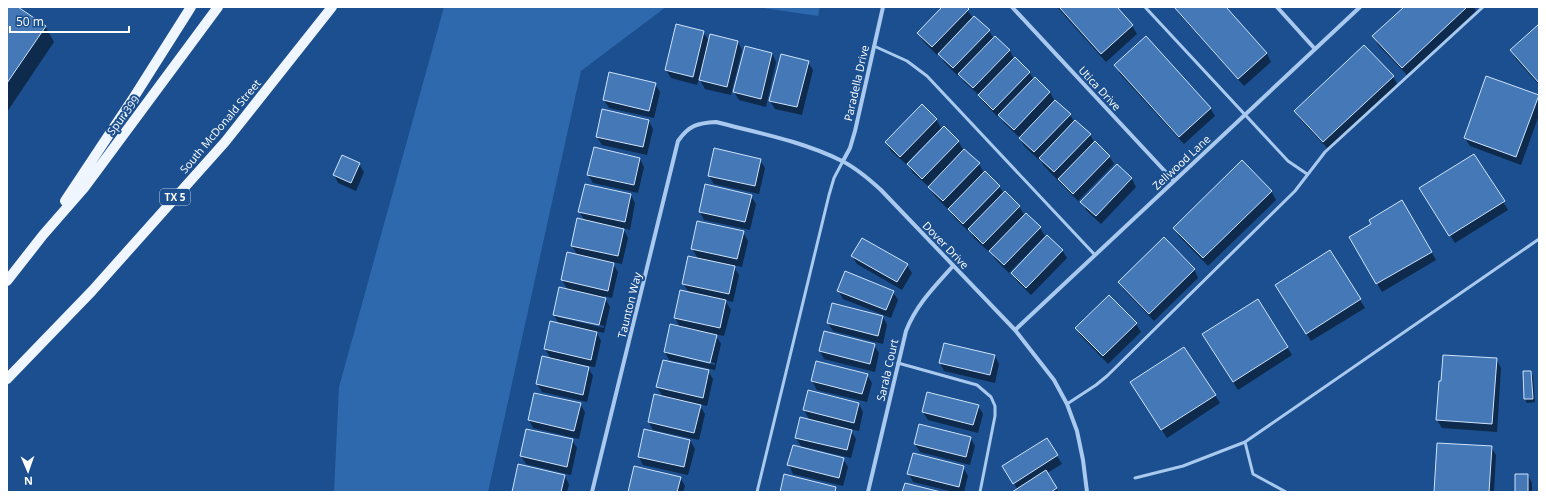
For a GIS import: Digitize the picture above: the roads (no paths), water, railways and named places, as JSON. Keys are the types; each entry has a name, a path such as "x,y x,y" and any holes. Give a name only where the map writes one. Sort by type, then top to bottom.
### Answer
{"main road":[{"path":"7,281 43,235 192,7"},
{"name":"Spur 399","path":"43,235 84,188 218,7"},
{"name":"South McDonald Street","path":"7,379 92,291 225,142 332,7"}],"street":[{"name":"Paradella Drive","path":"843,161 852,143 883,7"},
{"name":"Utica Drive","path":"1012,7 1174,181"},
{"path":"1277,7 1315,49"},
{"name":"Zellwood Lane","path":"1015,330 1360,7"},
{"name":"Dover Drive","path":"692,126 701,123 716,122 810,147 843,161 863,174 881,190 1015,330 1054,380 1067,404 1077,431 1083,460 1087,492"},
{"name":"Taunton Way","path":"592,492 678,141 684,132 692,126"},
{"name":"Sarala Court","path":"868,492 898,363 910,320 923,300 953,266"}],"lane":[{"path":"1145,7 1246,114 1288,161 1307,174"},
{"path":"1067,404 1096,385 1106,376 1295,191 1325,152 1483,7"},
{"path":"874,46 907,61 927,76 1095,255"},
{"path":"757,492 829,195 834,178 843,161"},
{"path":"1135,478 1183,466 1245,442 1539,239"},
{"path":"898,363 977,385 991,397 995,406 995,416 980,492"},
{"path":"1245,442 1253,474 1286,492"}]}
